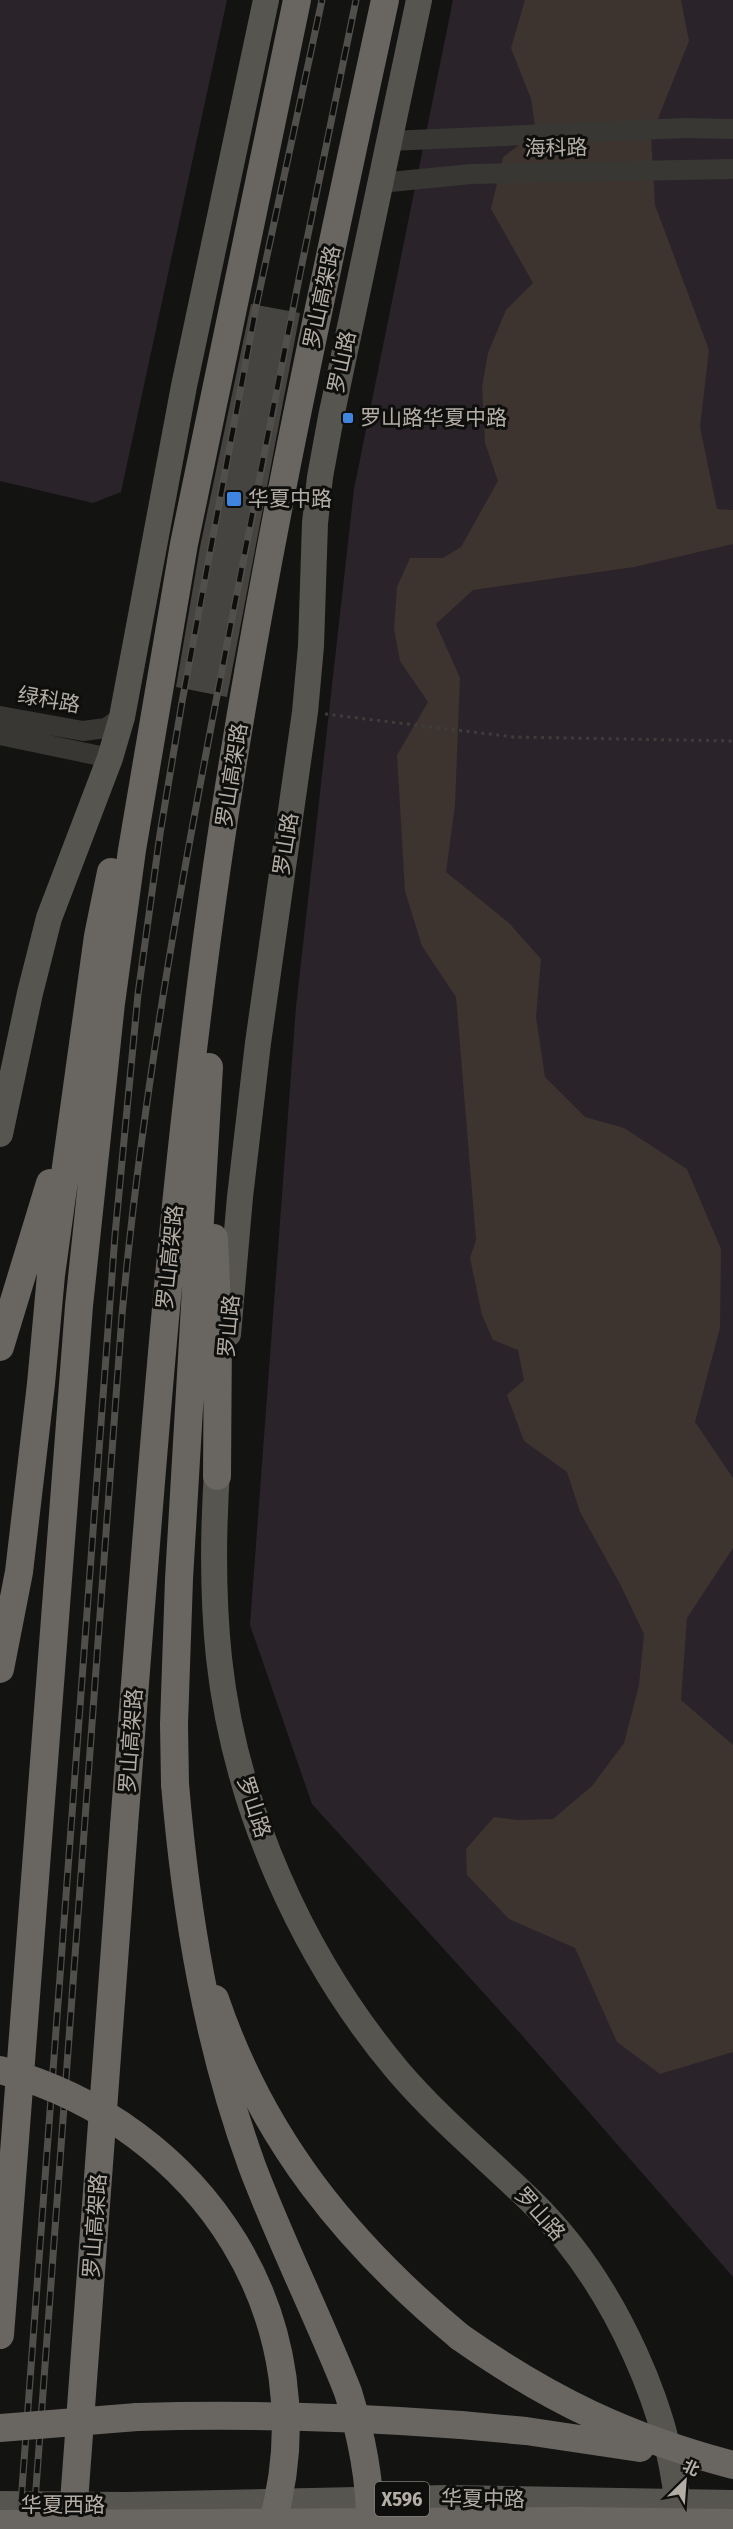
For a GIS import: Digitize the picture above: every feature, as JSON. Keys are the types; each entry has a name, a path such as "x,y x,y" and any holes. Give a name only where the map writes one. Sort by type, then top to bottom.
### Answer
{"highway":[{"path":"0,1669 19,1572 51,1275 98,936 184,544 297,0"},
{"name":"罗山高架路","path":"72,2529 164,1313 217,863 268,561 385,0"},
{"path":"0,2335 79,1306 110,1015 132,850 184,544"},
{"path":"268,561 212,1015 185,1442 176,1662 175,1784 183,1871 205,2002 229,2098 274,2221 348,2392 360,2430 367,2469 370,2529"},
{"path":"212,1015 211,1170 218,1331 217,1476"},
{"path":"0,1347 64,1134 83,1044"},
{"path":"183,1871 198,1944 232,2047 253,2088 310,2185 375,2261 420,2304 460,2337 506,2369 550,2395 646,2439 733,2466"},
{"path":"0,2070 25,2077 67,2094 106,2114 151,2145 179,2170 203,2197 241,2253 270,2321 285,2398 282,2477 271,2529"},
{"path":"0,2428 137,2417 232,2414 338,2417 526,2431 587,2439 733,2466"},
{"path":"0,2524 579,2521 733,2523"}],"main road":[{"path":"0,1134 30,993 50,918 110,758 122,717 180,409 266,0"},
{"name":"罗山路","path":"419,0 320,477 315,524 311,646 305,712 258,1043 240,1197 217,1476 214,1543 215,1610 219,1660 226,1708 237,1756 255,1814 275,1868 309,1938 350,2008 398,2071 442,2118 535,2205 573,2251 602,2293 630,2344 651,2392 668,2448 678,2502 678,2529"},
{"name":"华夏中路","path":"126,2505 447,2498 733,2503"},
{"name":"华夏西路","path":"0,2504 126,2505"}],"street":[{"name":"海科路","path":"389,141 684,128 733,129"},
{"name":"海科路","path":"380,183 471,174 733,169"},
{"name":"绿科路","path":"0,716 83,731 106,728 122,717"},
{"name":"绿科路","path":"0,735 110,758"}],"path":[{"path":"305,712 514,737 733,741"}],"shaded area":[{"path":"0,0 227,0 121,492 93,503 0,481"},
{"path":"453,0 733,0 733,2277 519,2032 312,1804 250,1625 296,1007 354,489"},
{"path":"525,0 681,0 689,41 651,136 655,205 709,350 700,427 717,509 733,510 733,544 634,567 473,590 436,624 460,678 455,805 446,872 509,923 541,959 536,1017 545,1077 585,1117 624,1128 687,1169 721,1249 720,1328 695,1422 733,1478 733,1548 687,1618 681,1700 733,1745 733,2052 660,2074 617,2042 575,1948 509,1919 467,1875 466,1849 494,1817 517,1820 553,1819 592,1786 624,1743 639,1685 644,1634 620,1584 580,1512 567,1472 524,1441 507,1395 524,1380 518,1350 493,1340 482,1315 470,1258 476,1240 456,997 422,946 405,891 397,755 428,702 400,661 394,629 397,587 410,558 443,558 461,547 498,481 485,443 482,387 488,353 506,310 533,283 491,209 503,157 536,133 531,99 511,48"}],"building":[{"name":"华夏中路","path":"251,304 300,313 227,697 176,687 200,547"}],"railway":[{"path":"19,2529 115,1235 138,994 160,834 182,702 256,307 322,0"},
{"path":"33,2529 122,1315 141,1144 166,975 196,808 243,559 356,0"}],"place":[{"name":"罗山路华夏中路","path":"348,418"},
{"name":"华夏中路","path":"234,499"}]}
